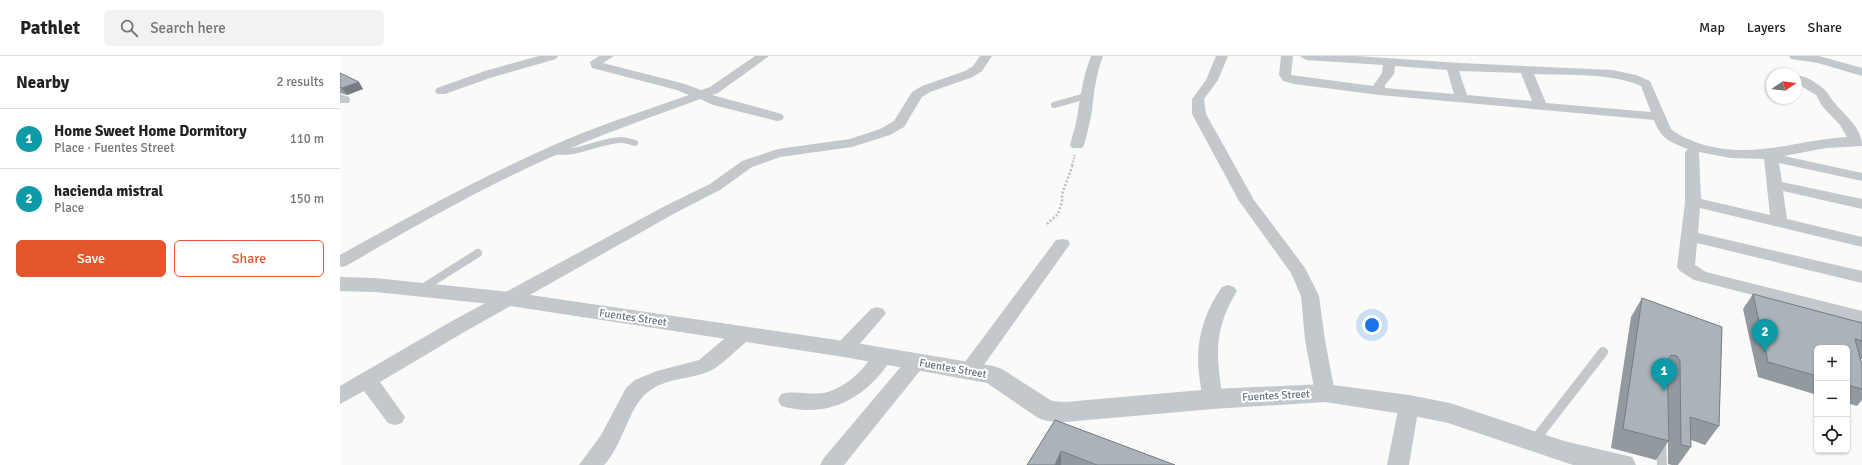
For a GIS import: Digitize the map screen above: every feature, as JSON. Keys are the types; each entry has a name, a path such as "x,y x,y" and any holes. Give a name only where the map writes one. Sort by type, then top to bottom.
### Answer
{"street":[{"path":"441,91 489,74 552,56"},
{"path":"608,56 596,62 596,65 681,87 718,102 777,117"},
{"path":"340,262 424,215 552,151 594,133 720,87 763,56"},
{"path":"340,396 368,381 459,326 671,209 715,187 747,164 778,153 852,143 884,132 899,124 917,95 926,89 969,74 978,68 986,56"},
{"path":"1077,145 1086,112 1086,96 1091,80 1090,73 1097,56"},
{"path":"1222,56 1212,80 1198,99 1199,114 1247,201 1299,272 1310,296 1315,340 1325,393"},
{"path":"1286,56 1285,75 1290,79 1379,91 1660,117"},
{"path":"1306,56 1452,66 1612,74 1638,80 1646,84 1660,117 1664,131 1675,139 1703,148 1737,154 1765,155 1842,141 1859,142"},
{"path":"1795,56 1819,60 1862,72"},
{"path":"1551,57 1547,64 1554,72"},
{"path":"1379,91 1379,84 1388,72 1389,62"},
{"path":"1452,66 1461,98"},
{"path":"1526,70 1540,105"},
{"path":"1802,81 1821,93 1827,103 1846,123 1859,142"},
{"path":"1692,152 1693,202 1686,267 1700,276 1862,317"},
{"path":"1779,223 1771,157 1862,177"},
{"path":"1774,185 1862,204"},
{"path":"1693,202 1862,242"},
{"path":"1689,236 1862,277"},
{"path":"969,370 1062,244"},
{"name":"Fuentes Street","path":"340,284 510,299 844,349 969,370 994,375 1047,411 1065,412 1214,399 1325,393 1409,405 1450,413 1534,442 1565,458 1622,465"},
{"path":"1214,399 1207,357 1209,340 1222,300 1228,292"},
{"path":"844,349 877,313"},
{"path":"590,465 599,456 609,441 633,393 642,385 664,376 705,365 743,334"},
{"path":"788,400 823,401 849,392 869,375 883,356"},
{"path":"831,465 916,362"},
{"path":"368,381 395,416"},
{"path":"1398,465 1409,405"}],"lane":[{"path":"1054,105 1086,96"},
{"path":"552,151 558,152 585,149 623,140 635,143"},
{"path":"419,290 478,253"},
{"path":"1534,442 1603,352"},
{"path":"1661,432 1662,465"}],"path":[{"path":"1048,224 1058,214 1062,202 1062,194 1070,175 1077,145"}],"building":[{"path":"340,73 359,82 342,88 340,87"},
{"path":"1753,294 1862,323 1862,341 1855,339 1862,365 1862,389 1850,386 1850,345 1814,345 1814,375 1768,362"},
{"path":"1642,298 1722,327 1719,426 1690,417 1691,447 1681,445 1680,361 1677,356 1671,355 1667,361 1669,441 1623,429"},
{"path":"1055,420 1175,465 1097,465 1061,451 1055,465 1027,465"}],"place":[{"name":"hacienda mistral","path":"1765,352"},
{"name":"Home Sweet Home Dormitory","path":"1664,391"}]}
